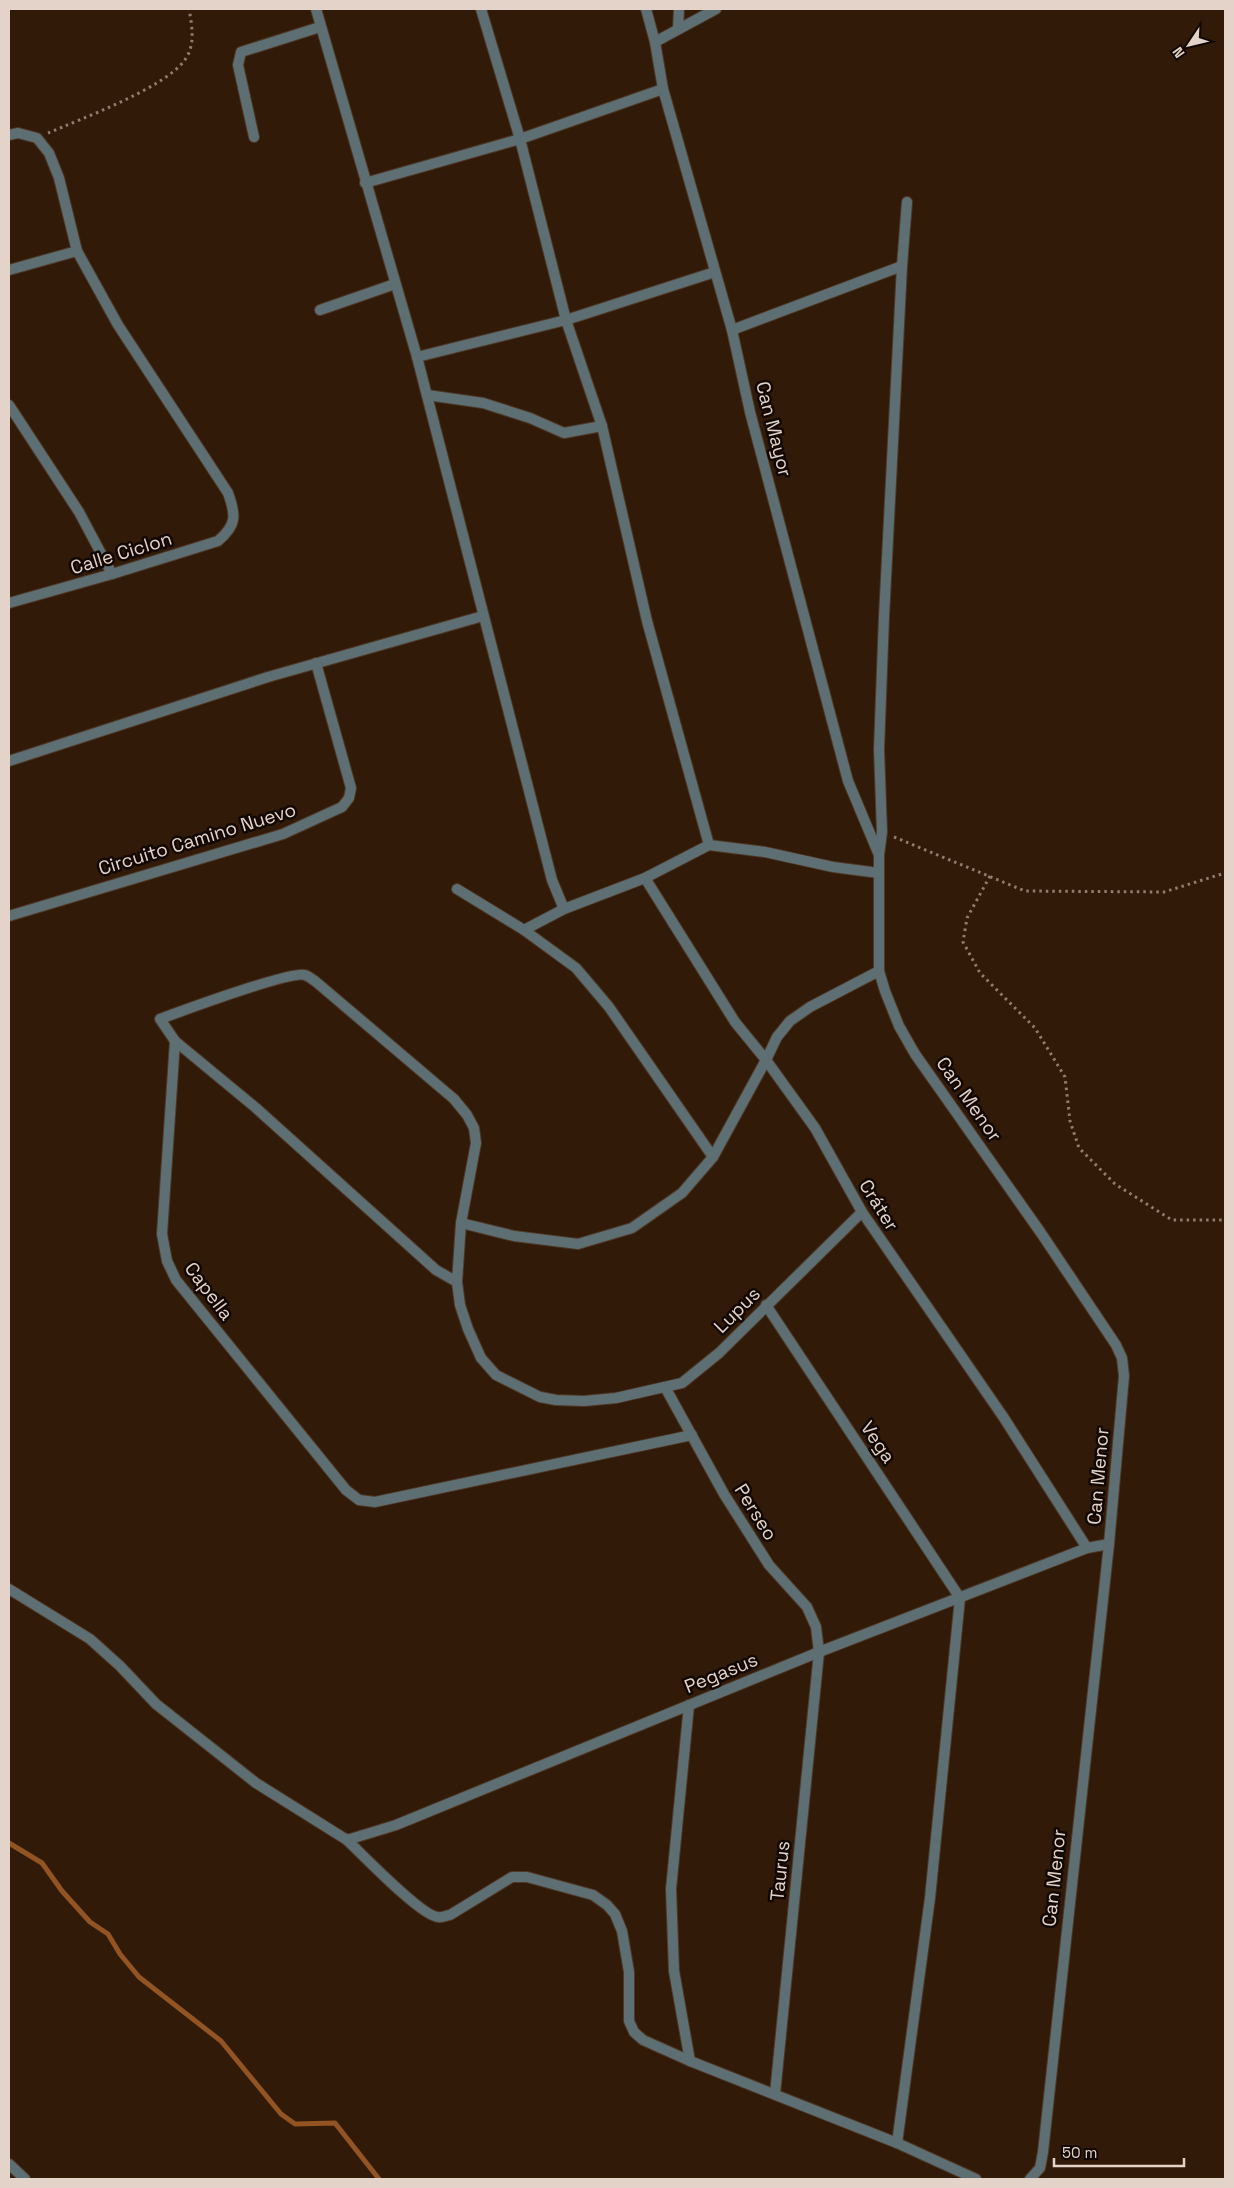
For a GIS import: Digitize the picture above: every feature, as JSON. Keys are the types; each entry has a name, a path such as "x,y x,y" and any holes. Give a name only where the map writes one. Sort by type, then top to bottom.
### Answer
{"street":[{"path":"316,9 417,357 552,880 564,909"},
{"path":"481,9 520,139 566,320 602,426 647,621 709,845"},
{"name":"Can Mayor","path":"646,9 655,42 664,89 732,330 750,412 848,781 879,855"},
{"path":"678,29 679,9"},
{"path":"655,42 716,9"},
{"path":"254,137 238,66 241,52 320,27"},
{"path":"365,183 520,139 664,89"},
{"path":"9,135 18,133 37,138 49,153 59,178 77,251 9,270"},
{"name":"Can Menor","path":"907,202 902,266 879,749 882,832 879,855 880,971 885,991 899,1026 915,1054 1041,1233 1116,1345 1122,1358 1123,1385 1109,1544 1040,2168 1030,2179"},
{"name":"Calle Ciclon","path":"9,603 218,541 229,532 234,521 233,507 228,493 118,325 77,251"},
{"path":"732,330 902,266"},
{"path":"417,357 566,320 715,272"},
{"path":"320,310 396,284"},
{"path":"427,395 483,403 530,418 564,433 602,426"},
{"path":"9,404 79,512 112,574"},
{"path":"9,761 316,663 483,616"},
{"name":"Circuito Camino Nuevo","path":"9,916 282,834 342,807 349,798 351,788 316,663"},
{"path":"524,930 564,909 645,878 709,845 765,852 833,867 879,873"},
{"name":"Cráter","path":"645,878 735,1022 766,1060 815,1128 862,1212 1004,1418 1087,1548"},
{"path":"457,889 524,930 576,968 609,1007 713,1157"},
{"path":"461,1223 514,1236 578,1244 632,1228 682,1193 713,1157 777,1037 790,1021 810,1007 880,971"},
{"name":"Lupus","path":"175,1041 160,1019 293,976 304,975 315,980 454,1099 467,1115 474,1128 476,1143 461,1223 458,1282 460,1305 481,1358 496,1375 540,1397 556,1400 584,1401 616,1398 682,1382 718,1353 862,1212"},
{"path":"175,1041 256,1108 436,1270 458,1282"},
{"name":"Capella","path":"175,1041 162,1234 167,1261 176,1280 346,1490 359,1500 375,1502 692,1435"},
{"name":"Vega","path":"766,1306 960,1598"},
{"name":"Perseo","path":"665,1386 724,1494 769,1565 807,1607 816,1628 819,1652"},
{"name":"Pegasus","path":"347,1840 396,1825 819,1652 1087,1548 1109,1544"},
{"path":"9,1589 59,1622 90,1639 120,1666 156,1704 256,1783 347,1840 427,1913 438,1917 450,1915 512,1877 527,1877 592,1895 607,1905 615,1914 622,1930 629,1972 629,2021 634,2032 643,2040 690,2061 897,2143 976,2179"},
{"path":"897,2143 930,1898 960,1598"},
{"name":"Taurus","path":"775,2094 819,1652"},
{"path":"689,1705 671,1889 674,1971 690,2061"},
{"path":"9,2164 25,2179"}],"path":[{"path":"37,138 110,106 167,77 185,61 192,44 189,9"},
{"path":"882,832 1025,891 1164,892 1225,873"},
{"path":"990,876 967,918 963,942 980,973 1034,1028 1065,1077 1070,1121 1079,1148 1115,1184 1172,1220 1225,1220"}],"waterway":[{"path":"9,1843 42,1863 62,1891 90,1922 108,1934 120,1954 139,1977 221,2041 281,2114 295,2124 335,2123 379,2179"}]}
